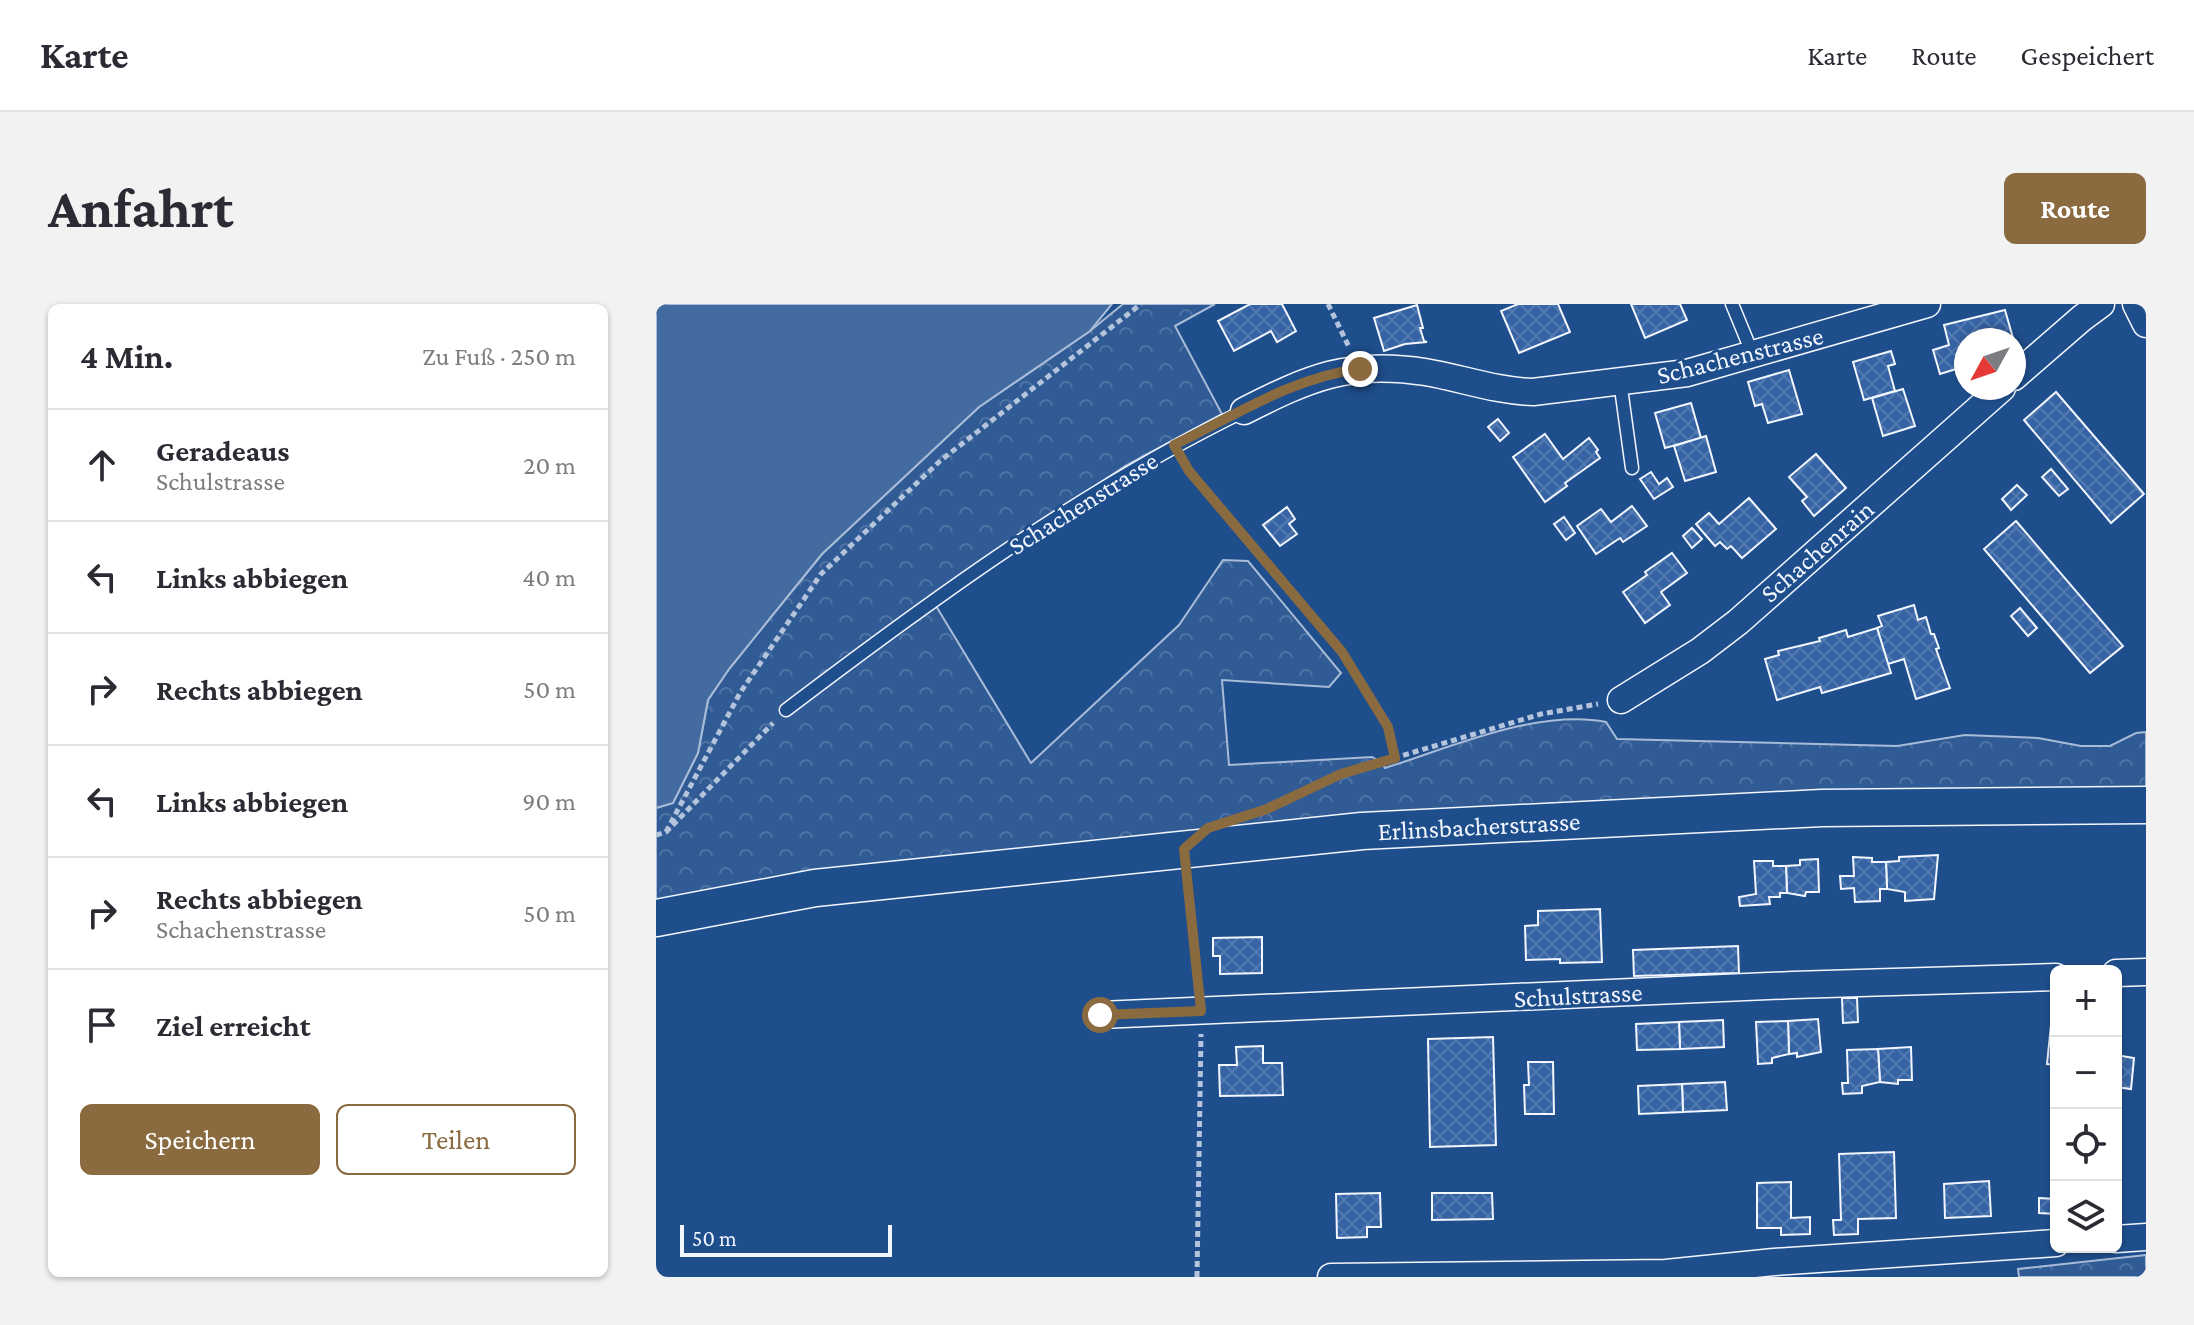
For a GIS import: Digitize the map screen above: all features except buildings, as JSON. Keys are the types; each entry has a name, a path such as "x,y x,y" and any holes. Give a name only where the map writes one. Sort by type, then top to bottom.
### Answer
{"main road":[{"name":"Erlinsbacherstrasse","path":"656,918 815,888 1362,831 1822,808 2146,805"}],"street":[{"name":"Schachenstrasse","path":"1244,411 1293,386 1331,373 1360,369 1425,372 1512,391 1533,392 1687,373 1927,304"},
{"path":"2026,367 2101,304"},
{"path":"2136,304 2146,324"},
{"name":"Schachenrain","path":"1621,700 1700,651 1738,622 1988,400"},
{"path":"2122,973 2146,972"},
{"name":"Schulstrasse","path":"1100,1015 1793,985 2050,977"},
{"path":"2122,1239 2146,1237"},
{"path":"1331,1277 1666,1273 1774,1262 2050,1243"}],"lane":[{"path":"1732,304 1753,355"},
{"path":"1620,381 1632,468"},
{"name":"Schachenstrasse","path":"786,710 897,625 1051,521 1174,445 1244,411"}],"path":[{"path":"666,832 740,693 821,574 940,461 1141,304"},
{"path":"1328,304 1360,369"},
{"path":"1174,445 1198,483 1342,652 1388,727 1395,758"},
{"path":"1267,809 1341,774 1541,714 1621,700"},
{"path":"656,835 666,832 786,710"},
{"path":"1184,849 1201,1011 1197,1277"}],"green space":[{"path":"1123,304 1215,304 1175,326 1222,414 1125,466 930,596 1031,763 1179,625 1223,560 1248,561 1341,673 1329,687 1222,680 1229,765 1372,757 1385,768 1494,732 1552,720 1606,722 1617,739 1897,746 1965,735 2038,738 2081,746 2110,746 2136,733 2146,732 2146,792 1894,795 656,906 656,808 673,803 698,753 708,700 729,669 822,554 979,407 1090,331"},
{"path":"2146,1255 2146,1277 2019,1277 2018,1269"}],"shaded area":[{"path":"656,304 1112,304 1090,331 979,407 822,554 729,669 708,700 698,753 673,803 656,808"}],"route":[{"path":"1100,1015 1201,1011 1184,849 1208,828 1267,809 1341,774 1395,758 1388,727 1342,652 1189,471 1174,445 1293,386 1331,373 1360,369"}]}
